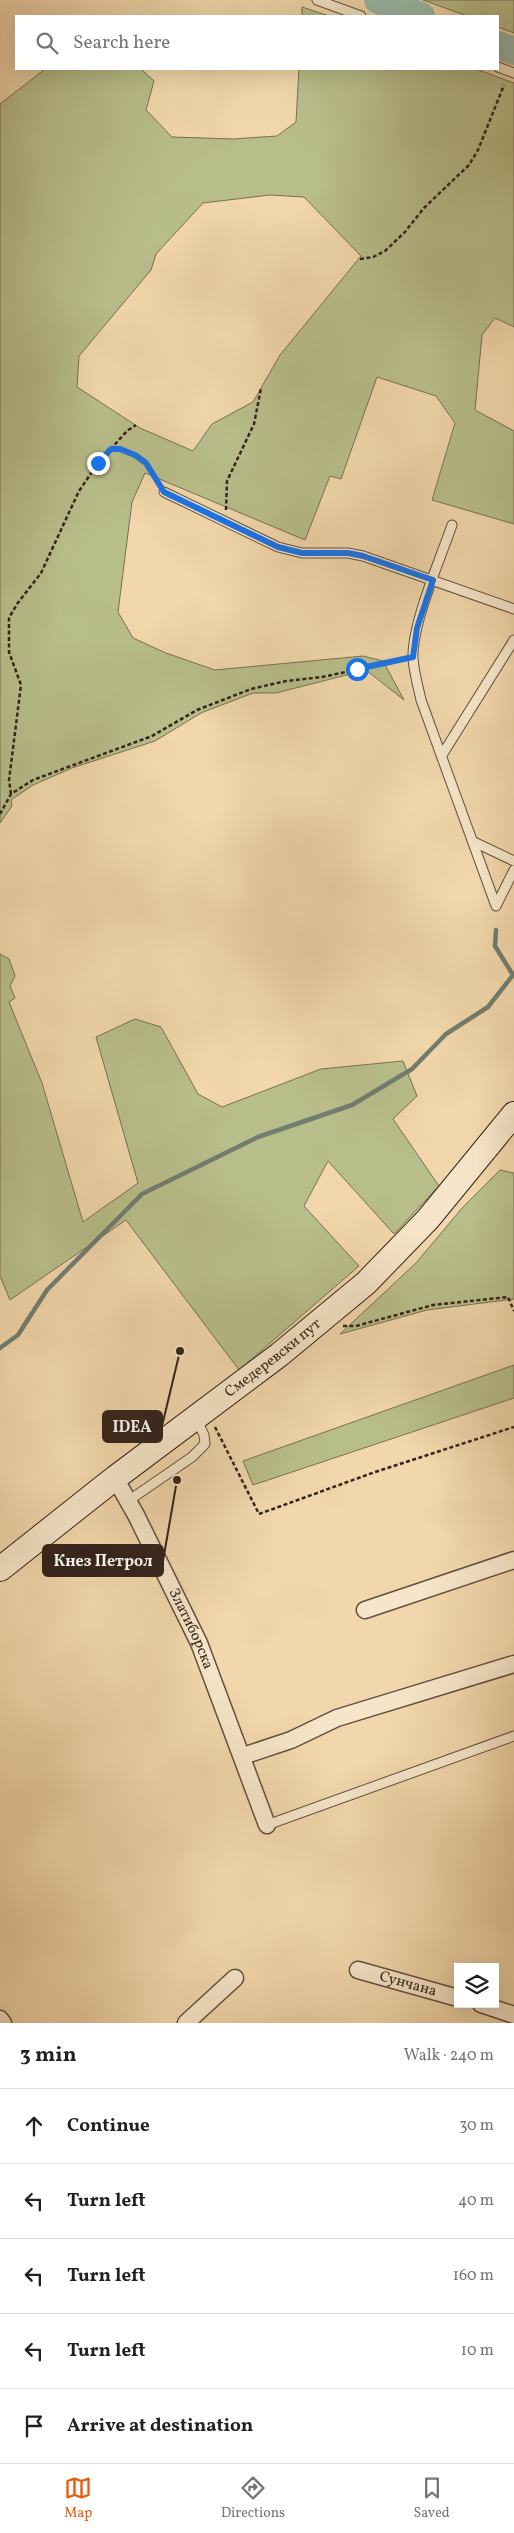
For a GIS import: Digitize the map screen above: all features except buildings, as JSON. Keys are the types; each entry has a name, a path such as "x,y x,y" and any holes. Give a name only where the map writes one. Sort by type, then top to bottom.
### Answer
{"main road":[{"name":"Смедеревски пут","path":"0,1569 115,1478 279,1355 366,1283 428,1220 514,1114"}],"street":[{"name":"Златиборска","path":"115,1478 199,1643 243,1756 267,1825"},
{"path":"366,1610 514,1560"},
{"path":"243,1756 291,1740 337,1718 514,1664"},
{"name":"Сунчана","path":"358,1970 454,1997"},
{"path":"186,2023 235,1978"},
{"path":"493,2008 514,2015"},
{"path":"0,2019 3,2023"}],"lane":[{"path":"317,0 358,15"},
{"path":"499,67 514,73"},
{"path":"164,492 278,547 302,553 348,553 363,556 514,609"},
{"path":"452,525 417,628 413,657 415,674 421,700 496,906 514,870"},
{"path":"442,755 514,640"},
{"path":"474,842 514,861"},
{"path":"128,1501 192,1457 205,1444 201,1414"},
{"path":"267,1825 514,1736"}],"path":[{"path":"360,259 384,251 404,233 424,208 469,164 478,150 504,84"},
{"path":"225,522 227,481 254,424 261,388"},
{"path":"11,794 9,780 21,685 9,652 9,618 17,604 41,573 80,490 98,463 136,425"},
{"path":"111,449 120,449 135,455 146,463 164,492"},
{"path":"0,814 11,794 33,780 71,764 152,736 197,710 252,689 413,657"},
{"path":"328,1315 346,1328 433,1305 508,1297 514,1311"},
{"path":"201,1414 259,1514 375,1472 514,1427"}],"green space":[{"path":"423,0 514,0 514,33 499,27 499,15 464,15"},
{"path":"302,7 326,15 302,15"},
{"path":"44,70 142,70 154,81 146,110 172,137 233,139 277,136 296,122 299,70 479,70 514,83 514,327 495,318 482,335 475,410 514,431 514,524 432,500 455,423 436,396 377,377 341,479 330,476 305,540 145,473 132,502 118,612 133,638 166,653 215,670 363,656 383,661 404,700 366,670 276,693 253,693 201,713 155,741 72,768 33,785 11,800 12,806 0,823 0,104","holes":["270,195 304,197 361,256 280,355 253,402 212,424 193,451 140,428 77,387 79,356 151,270 156,254 203,203"]},
{"path":"0,954 9,959 15,976 10,986 15,998 9,1002 42,1083 83,1222 138,1183 96,1037 135,1019 161,1027 198,1094 222,1107 321,1069 403,1061 417,1096 393,1119 439,1186 394,1234 328,1161 304,1206 359,1266 239,1370 126,1220 10,1300 0,1276"},
{"path":"500,1170 514,1173 514,1299 427,1310 340,1334 416,1263 463,1207"},
{"path":"514,1365 514,1398 253,1485 243,1461"}],"waterway":[{"path":"378,0 418,15"},
{"path":"499,45 514,51"},
{"path":"0,1348 18,1335 47,1290 142,1194 258,1137 352,1105 412,1069 446,1034 488,1007 513,975 495,946 496,930"}],"place":[{"name":"IDEA","path":"180,1351"},
{"name":"Кнез Петрол","path":"177,1480"}],"route":[{"path":"98,463 111,449 120,449 135,455 146,463 164,492 278,547 302,553 348,553 363,556 433,580 417,628 413,657 357,669"}]}
